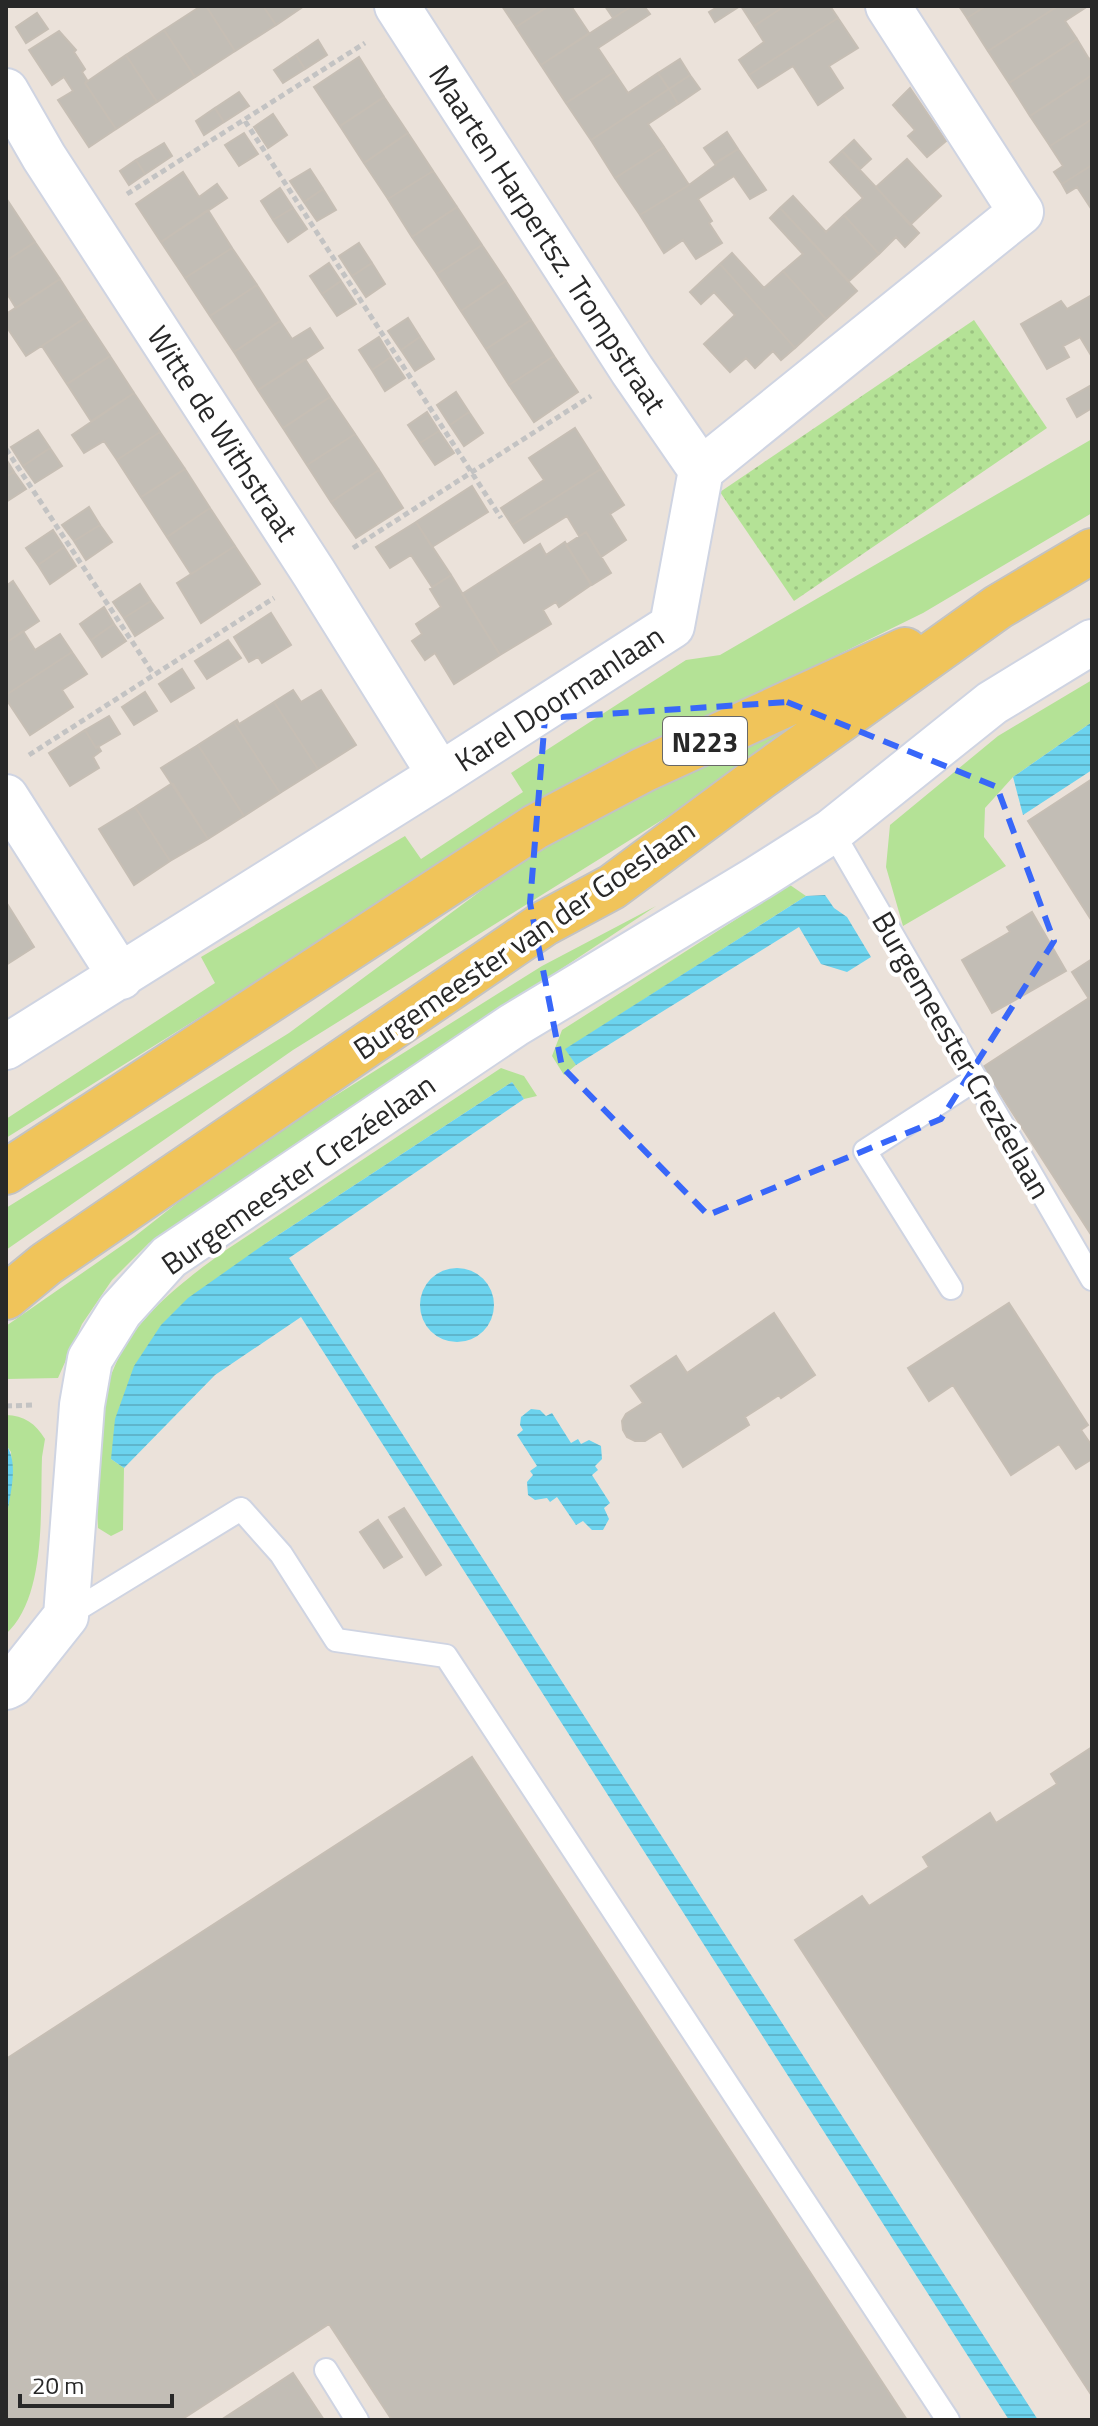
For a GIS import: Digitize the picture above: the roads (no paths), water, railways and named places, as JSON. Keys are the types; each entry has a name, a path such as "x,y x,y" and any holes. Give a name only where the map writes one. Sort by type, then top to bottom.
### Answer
{"main road":[{"name":"Burgemeester van der Goeslaan","path":"6,1297 46,1264 545,923 612,887 998,607 1092,551"},
{"name":"Burgemeester van der Goeslaan","path":"6,1172 535,827 643,770 998,607"},
{"name":"Burgemeester van der Goeslaan","path":"6,1285 46,1264"}],"street":[{"path":"701,470 1021,212 888,6"},
{"name":"Maarten Harpertsz. Trompstraat","path":"386,22 701,470"},
{"name":"Witte de Withstraat","path":"6,91 44,157 314,573 440,775"},
{"name":"Karel Doormanlaan","path":"6,1047 672,626 701,470"},
{"name":"Burgemeester Crezéelaan","path":"66,1616 82,1405 90,1359 120,1311 169,1257 514,1025 832,831 992,703 1092,642"},
{"path":"6,797 121,977"},
{"path":"6,1687 12,1684 66,1616"}],"lane":[{"name":"Burgemeester Crezéelaan","path":"832,831 1092,1279"},
{"path":"951,1288 865,1151 976,1079"},
{"path":"66,1616 241,1509 281,1554 336,1640 446,1656 948,2420"},
{"path":"326,2370 357,2420"}],"water":[{"path":"1092,722 1092,770 1023,815 1013,777"},
{"path":"825,895 834,908 847,917 871,957 847,972 821,964 799,927 576,1065 565,1049 806,896"},
{"path":"512,1082 524,1099 289,1258 1038,2420 1009,2420 301,1317 215,1375 124,1468 111,1459 115,1419 134,1366 161,1325 188,1298 266,1243"},
{"path":"457,1268 478,1274 488,1284 494,1305 488,1326 478,1336 457,1342 436,1336 426,1326 420,1305 426,1284 436,1274"},
{"path":"531,1409 540,1410 546,1416 552,1413 571,1443 578,1439 581,1444 589,1440 601,1446 602,1459 595,1466 598,1470 592,1475 610,1503 604,1508 609,1519 603,1530 592,1530 583,1521 576,1525 557,1497 550,1502 547,1498 535,1500 528,1495 527,1482 533,1475 530,1471 537,1466 517,1435 523,1430 521,1417"},
{"path":"6,1445 13,1471 6,1520"}]}
